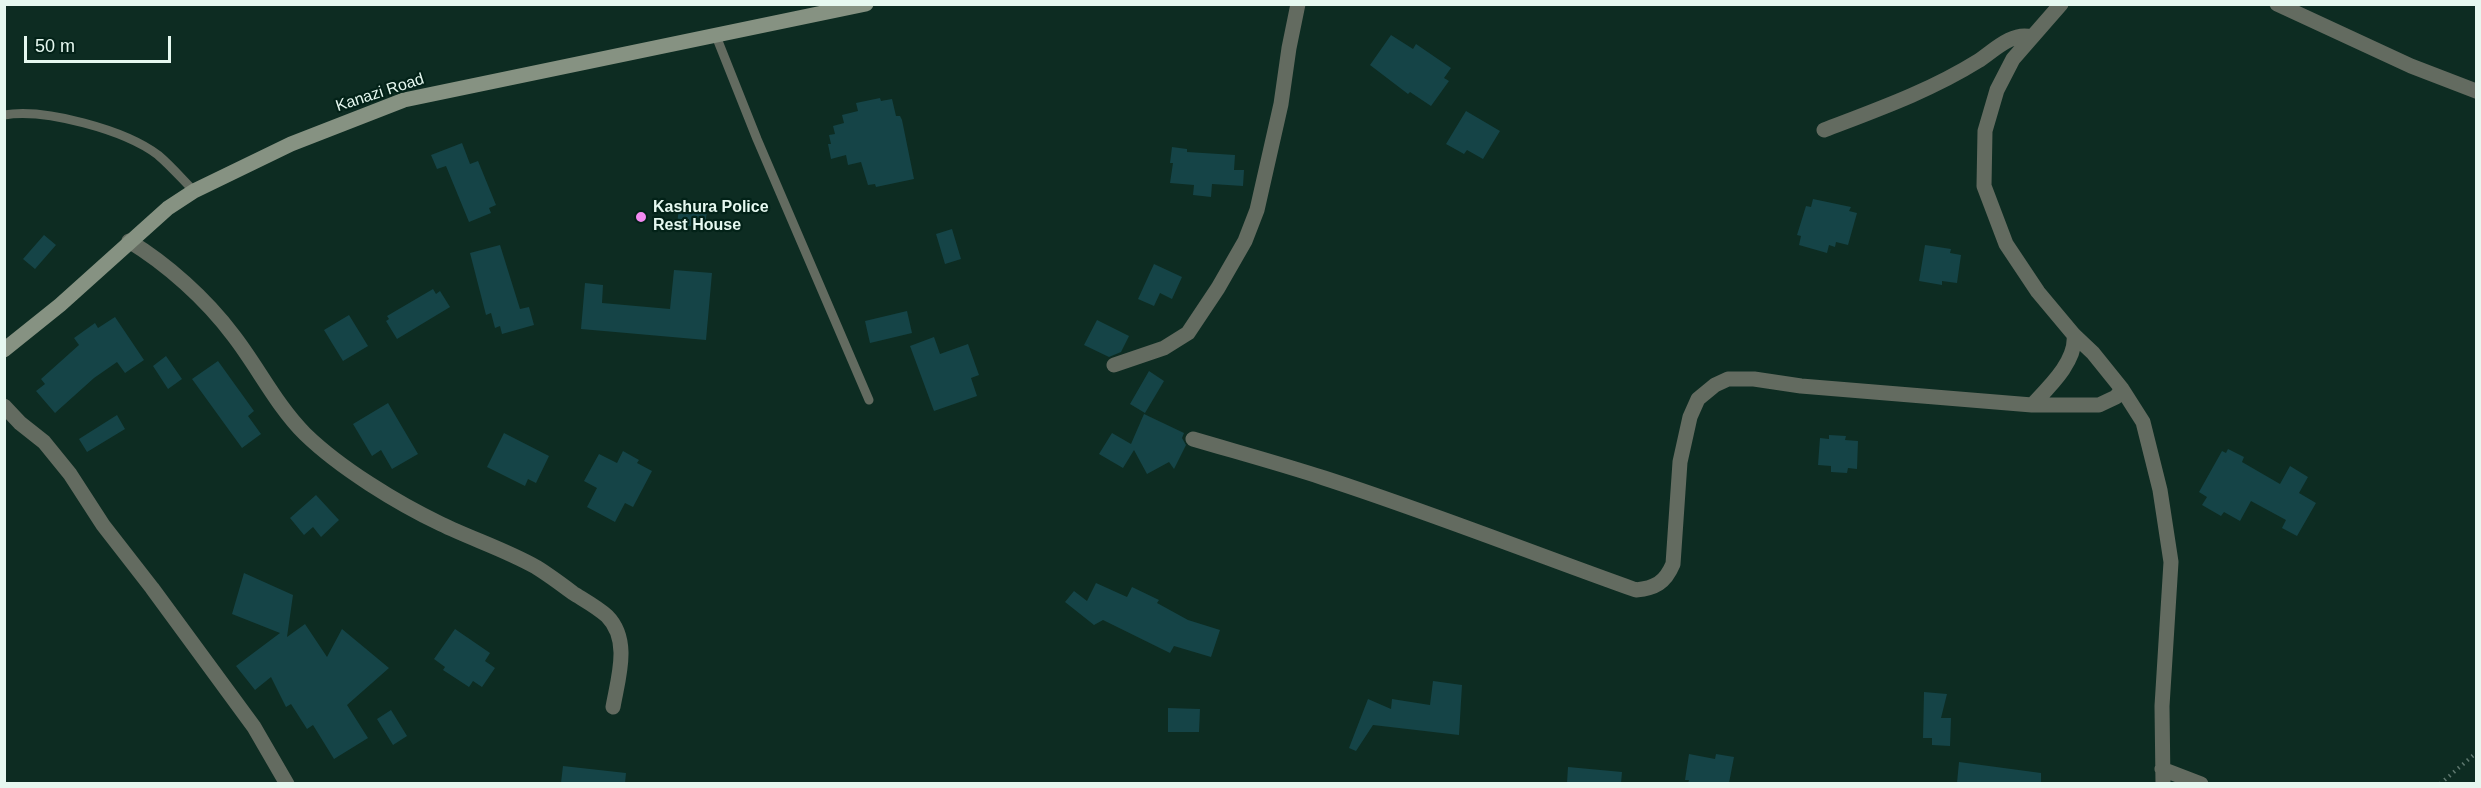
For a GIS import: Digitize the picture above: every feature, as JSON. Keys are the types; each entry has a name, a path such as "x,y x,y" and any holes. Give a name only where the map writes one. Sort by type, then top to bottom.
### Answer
{"main road":[{"name":"Kanazi Road","path":"4,350 60,305 168,208 194,191 291,144 404,100 543,69 866,4"}],"street":[{"path":"1114,365 1164,348 1188,333 1218,288 1245,241 1257,210 1281,104 1298,4"},
{"path":"2061,4 2013,59 1997,90 1985,131 1984,186 2006,244 2038,292 2074,335 2093,353 2122,389 2143,422 2160,490 2170,562 2162,706 2162,776 2201,783"},
{"path":"2277,4 2411,66 2476,91"},
{"path":"1824,130 1926,89 1977,62 2009,40 2025,35 2031,37"},
{"path":"129,241 161,262 232,333 280,403 305,434 356,474 393,499 535,567 608,617 620,636 621,664 613,707"},
{"path":"2032,405 2051,385 2069,359 2075,344 2074,335"},
{"path":"1193,439 1323,478 1487,535 1535,555 1636,591 1652,588 1668,576 1673,564 1680,462 1690,417 1698,399 1715,385 1728,379 1754,379 1801,386 2032,405 2099,405 2116,397 2122,389"},
{"path":"4,406 44,442 70,474 103,525 153,588 254,727 287,783"}],"lane":[{"path":"716,36 757,139 869,400"},
{"path":"4,115 20,112 66,117 132,141 157,155 194,191"}],"path":[{"path":"2440,783 2476,753"}],"building":[{"path":"1391,35 1413,49 1416,44 1451,68 1444,78 1449,81 1431,106 1410,92 1408,94 1370,65"},
{"path":"880,98 881,101 892,99 896,116 900,116 902,120 914,179 876,187 875,184 868,185 861,162 848,165 846,155 831,159 828,144 831,144 829,135 835,134 833,126 844,123 842,115 858,111 856,103"},
{"path":"1466,111 1500,131 1483,159 1467,150 1464,154 1446,144"},
{"path":"462,143 470,164 478,161 496,205 489,208 491,213 469,222 446,166 437,169 431,155"},
{"path":"1172,147 1187,149 1187,152 1235,155 1234,170 1244,170 1243,186 1212,184 1211,197 1193,195 1194,185 1170,183 1173,163 1170,163"},
{"path":"1813,199 1851,207 1849,211 1857,213 1848,245 1836,242 1835,247 1829,245 1827,253 1799,245 1801,236 1797,235 1806,206 1811,207"},
{"path":"679,207 707,210 705,227 677,225"},
{"path":"952,229 961,259 945,264 936,234"},
{"path":"44,235 56,245 35,269 23,259"},
{"path":"500,245 520,309 529,307 534,325 502,334 500,326 495,328 491,313 486,315 470,253"},
{"path":"1925,245 1951,249 1950,253 1961,255 1957,283 1942,281 1942,285 1919,281"},
{"path":"1154,264 1182,277 1172,299 1160,293 1154,306 1138,299"},
{"path":"674,270 712,273 706,340 581,329 585,283 603,285 602,303 670,309"},
{"path":"433,289 436,294 440,291 450,307 397,339 386,321 389,319 387,316"},
{"path":"907,311 912,333 870,343 865,321"},
{"path":"349,315 368,346 343,361 324,330"},
{"path":"115,317 144,360 125,373 117,362 94,378 55,413 36,391 45,384 41,379 79,345 74,338 95,323 98,328"},
{"path":"1097,320 1129,336 1121,352 1109,357 1084,345"},
{"path":"934,337 940,354 968,344 979,375 971,378 977,396 934,411 910,346"},
{"path":"166,356 182,379 168,389 153,366"},
{"path":"218,361 254,411 248,416 261,434 242,448 192,379"},
{"path":"1149,371 1164,381 1145,413 1130,404"},
{"path":"388,403 418,454 392,469 381,450 372,456 353,424"},
{"path":"1144,414 1184,433 1182,438 1186,445 1174,469 1169,462 1147,474 1134,450 1123,468 1099,454 1112,433 1131,444"},
{"path":"117,415 125,429 87,452 79,439"},
{"path":"504,433 549,456 536,483 528,479 525,486 487,467"},
{"path":"1829,435 1846,436 1845,440 1858,441 1857,469 1848,468 1847,473 1831,472 1831,466 1818,465 1820,438 1829,439"},
{"path":"2228,449 2244,457 2242,462 2280,484 2290,466 2308,477 2299,493 2316,503 2297,536 2282,528 2286,520 2251,501 2240,521 2224,512 2221,516 2202,505 2207,497 2199,492 2222,451 2226,453"},
{"path":"623,451 639,460 637,463 652,471 633,507 625,503 615,522 587,507 597,488 584,481 599,454 617,463"},
{"path":"316,495 339,520 321,537 313,527 304,535 290,518"},
{"path":"244,573 293,595 287,637 305,624 327,657 342,629 389,668 347,705 368,738 334,759 313,725 307,729 291,704 286,707 271,677 255,690 236,666 280,633 232,614"},
{"path":"1096,583 1127,597 1132,587 1159,600 1157,603 1188,620 1220,630 1211,657 1174,646 1170,653 1103,620 1094,625 1065,602 1074,591 1087,601"},
{"path":"455,629 490,653 485,661 495,668 482,687 473,681 469,687 443,670 445,667 434,659"},
{"path":"1433,681 1462,685 1459,735 1373,725 1356,751 1349,748 1368,699 1391,709 1392,699 1430,705"},
{"path":"1924,692 1947,694 1941,718 1951,718 1950,746 1932,745 1932,738 1923,738"},
{"path":"1168,708 1200,709 1199,732 1168,732"},
{"path":"391,710 407,736 393,745 377,719"},
{"path":"1689,754 1715,759 1716,754 1734,757 1729,783 1688,783 1689,780 1685,780"},
{"path":"1959,762 2041,773 2041,783 1957,783"},
{"path":"563,766 626,773 625,783 561,783"},
{"path":"1568,767 1622,772 1621,783 1567,783"}],"place":[{"name":"Kashura Police Rest House","path":"641,217"}]}
